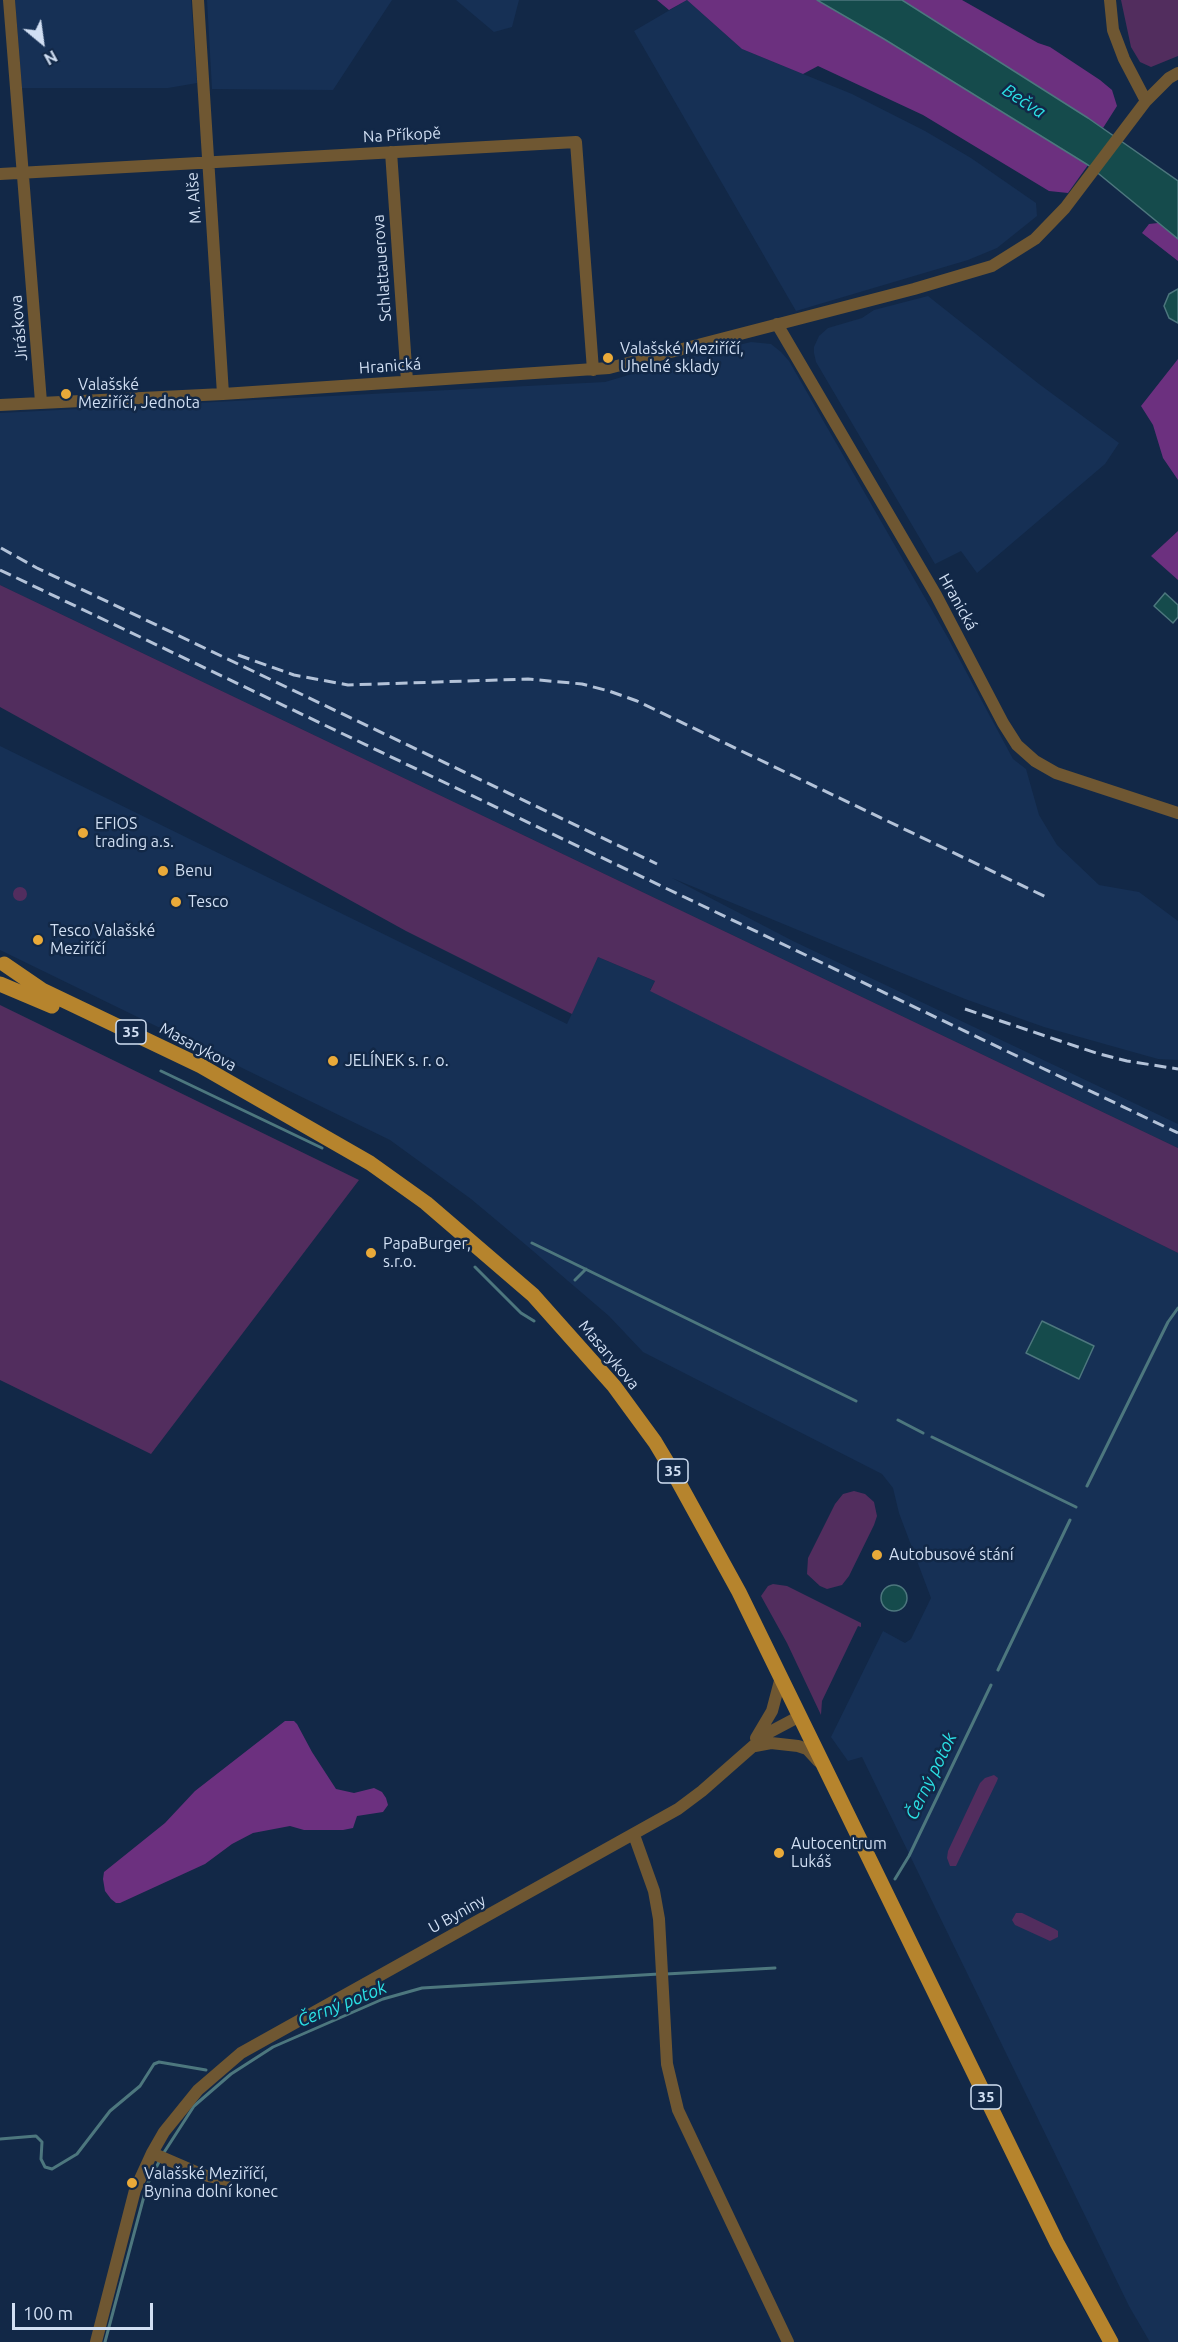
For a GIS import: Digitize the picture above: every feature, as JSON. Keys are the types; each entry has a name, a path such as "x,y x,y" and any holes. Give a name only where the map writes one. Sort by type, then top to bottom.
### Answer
{"main road":[{"name":"Masarykova","path":"1,966 42,990 201,1066 370,1163 426,1203 533,1295 591,1359 635,1414 673,1472 729,1572 800,1716"},
{"name":"Masarykova","path":"0,984 37,999 280,1113"},
{"name":"35","path":"800,1716 1057,2243 1111,2342"}],"street":[{"name":"Jiráskova","path":"9,0 41,402"},
{"name":"M. Alše","path":"198,0 223,394"},
{"path":"1110,0 1113,30 1124,59 1146,102"},
{"name":"Hranická","path":"0,405 223,394 593,370 627,365 914,290 992,266 1035,239 1065,208 1146,102 1169,78 1178,73"},
{"name":"Na Příkopě","path":"0,174 576,141 593,370"},
{"name":"Schlattauerova","path":"391,152 407,381"},
{"name":"Hranická","path":"777,324 936,595 1003,723 1017,745 1035,761 1056,773 1178,813"},
{"path":"750,1747 772,1712 781,1677"},
{"path":"750,1747 768,1733 800,1716"},
{"path":"750,1747 771,1743 798,1746 807,1749 824,1768"},
{"name":"U Byniny","path":"96,2342 135,2190 159,2155 164,2132 198,2090 241,2053 678,1809 702,1791 750,1747"},
{"path":"634,1835 654,1891 660,1919 667,2064 678,2110 788,2342"},
{"path":"159,2155 202,2175 226,2180"}],"shaded area":[{"path":"15,0 191,0 197,83 168,88 22,88"},
{"path":"207,0 392,0 333,90 212,89"},
{"path":"456,0 519,0 512,27 494,32"},
{"path":"657,0 687,0 669,10"},
{"path":"687,0 742,49 852,94 925,131 971,158 1036,203 1037,216 997,248 968,260 796,311 634,31"},
{"path":"687,0 817,0 1088,165 1068,193 1049,191 923,115 818,66 803,74 742,49"},
{"path":"902,0 962,0 1038,43 1050,47 1100,80 1112,90 1117,106 1103,128"},
{"path":"1121,0 1178,0 1178,56 1151,67 1140,62 1131,47"},
{"path":"1158,223 1178,239 1178,261 1142,233 1149,224"},
{"path":"928,296 1039,384 1119,443 1105,464 977,573 961,551 935,564 816,362 814,353 819,336 828,328 862,318 874,310"},
{"path":"751,342 771,344 789,361 948,638 1013,759 1026,769 1039,815 1057,845 1099,885 1139,892 1178,921 1178,1060 1158,1059 1044,1027 965,999 672,878 793,941 1178,1124 1178,1148 0,585 0,413 605,382 689,357"},
{"path":"1178,359 1178,480 1163,458 1153,425 1141,406"},
{"path":"1178,531 1178,580 1151,556"},
{"path":"0,585 1178,1148 1178,1253 650,991 655,981 598,957 572,1014 406,931 0,707"},
{"path":"0,746 567,1024 598,957 655,981 650,990 1178,1253 1178,2342 1150,2342 1129,2306 862,1757 848,1761 831,1737 883,1631 905,1643 911,1639 931,1598 899,1513 893,1488 882,1474 643,1352 609,1316 526,1245 471,1199 390,1140 0,950"},
{"path":"17,887 23,887 27,894 23,901 17,901 13,897 13,891"},
{"path":"0,1005 359,1180 151,1454 0,1380"},
{"path":"854,1491 865,1494 874,1502 877,1516 849,1576 842,1585 827,1589 807,1574 808,1558 835,1504 843,1494"},
{"path":"773,1584 787,1586 861,1623 822,1701 821,1715 787,1643 761,1596 768,1586"},
{"path":"285,1721 294,1721 297,1724 336,1789 354,1793 374,1788 382,1792 386,1798 388,1805 383,1812 357,1816 353,1828 343,1830 304,1830 290,1826 253,1833 232,1844 205,1864 120,1903 111,1899 105,1891 104,1872 165,1823 195,1791"},
{"path":"994,1775 998,1778 997,1781 956,1866 950,1866 947,1858 948,1851 980,1783 985,1778"},
{"path":"1016,1913 1022,1913 1055,1929 1058,1931 1058,1937 1050,1941 1015,1925 1012,1920"}],"water":[{"name":"Bečva","path":"817,0 902,0 1088,118 1178,181 1178,239 1088,165"},
{"path":"1178,289 1178,323 1169,318 1164,306 1169,294"},
{"path":"1165,593 1178,605 1178,617 1173,623 1154,606"},
{"path":"1042,1321 1094,1346 1079,1379 1026,1353"},
{"path":"894,1585 903,1589 907,1598 903,1607 894,1611 885,1607 881,1598 885,1589"}],"waterway":[{"path":"161,1071 322,1148"},
{"path":"532,1243 856,1401"},
{"path":"475,1267 521,1313 534,1321"},
{"path":"575,1280 586,1269"},
{"name":"Černý potok","path":"1087,1486 1168,1322 1178,1308"},
{"path":"898,1420 923,1433"},
{"path":"932,1437 1076,1507"},
{"name":"Černý potok","path":"998,1670 1070,1520"},
{"name":"Černý potok","path":"895,1879 909,1856 991,1685"},
{"name":"Černý potok","path":"666,1974 775,1968"},
{"name":"Černý potok","path":"163,2154 194,2106 231,2074 273,2047 383,1999 422,1988 659,1974"},
{"path":"0,2139 36,2136 42,2142 41,2159 45,2167 52,2169 77,2154 110,2111 140,2086 154,2064 159,2062 206,2070"},
{"name":"Černý potok","path":"105,2342 147,2185 160,2160"}],"railway":[{"path":"1,548 37,568 657,864"},
{"path":"0,570 1178,1133"},
{"path":"238,655 294,675 348,685 528,679 582,684 609,691 637,701 1046,897"},
{"path":"965,1009 1096,1053 1127,1061 1178,1069"}],"place":[{"name":"Valašské Meziříčí, Uhelné sklady","path":"608,358"},
{"name":"Valašské Meziříčí, Jednota","path":"66,394"},
{"name":"EFIOS trading a.s.","path":"83,833"},
{"name":"Benu","path":"163,871"},
{"name":"Tesco","path":"176,902"},
{"name":"Tesco Valašské Meziříčí","path":"38,940"},
{"name":"JELÍNEK s. r. o.","path":"333,1061"},
{"name":"PapaBurger, s.r.o.","path":"371,1253"},
{"name":"Autobusové stání","path":"877,1555"},
{"name":"Autocentrum Lukáš","path":"779,1853"},
{"name":"Valašské Meziříčí, Bynina dolní konec","path":"132,2183"}]}
